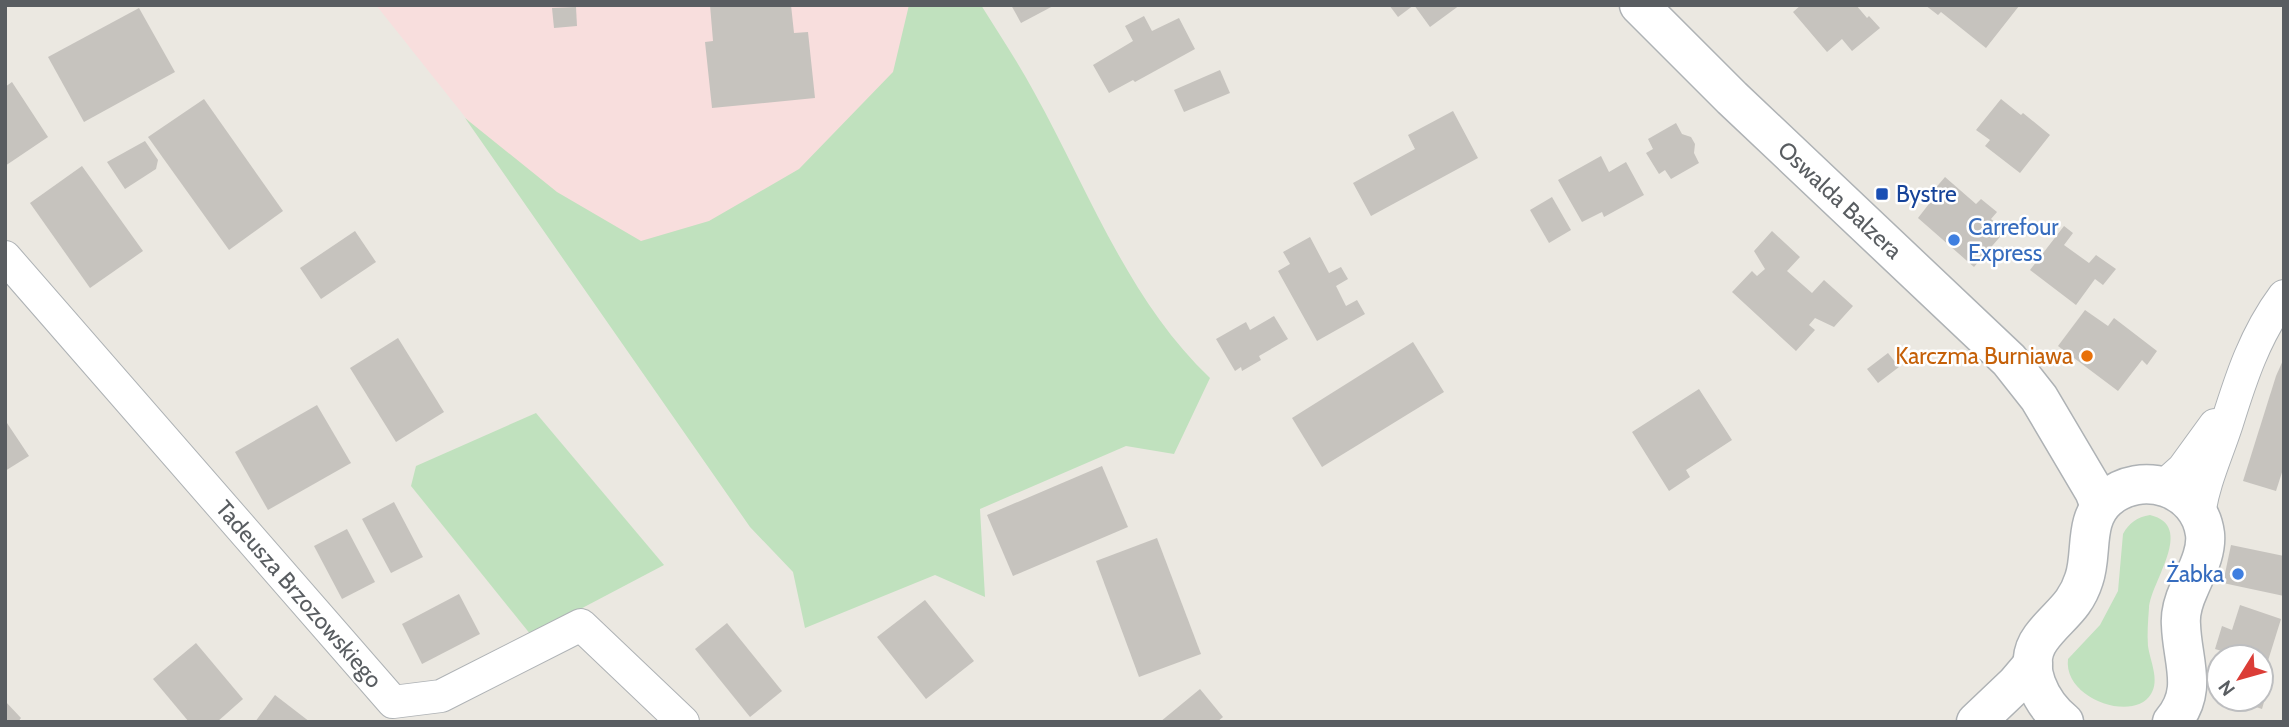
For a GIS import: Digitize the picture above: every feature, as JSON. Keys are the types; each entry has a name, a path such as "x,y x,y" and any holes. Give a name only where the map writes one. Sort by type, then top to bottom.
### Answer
{"street":[{"name":"Oswalda Balzera","path":"1639,5 1731,98 2010,360 2039,398 2094,491 2100,506"},
{"name":"Tadeusza Brzozowskiego","path":"5,257 393,702 441,696 581,625 683,722"},
{"path":"2173,722 2188,691 2188,665 2181,619 2186,596 2199,566 2205,543 2199,515 2202,493 2255,341 2284,296"},
{"path":"2058,717 2040,696 2033,655 2040,639 2066,613 2079,592 2088,568 2092,523 2100,506 2113,494 2148,486 2201,447 2235,394"},
{"name":"Oswalda Balzera","path":"2039,398 2148,486 2173,489 2199,515"},
{"path":"1976,722 2033,664"},
{"path":"2015,722 2058,717"}],"shaded area":[{"path":"376,5 959,5 1098,222 601,288"}],"green space":[{"path":"909,5 981,5 1028,81 1133,279 1181,347 1210,378 1174,454 1126,446 980,509 985,597 935,575 805,628 793,572 750,527 465,118 557,192 641,241 709,221 799,169 893,72"},
{"path":"536,413 664,565 531,635 411,486 416,466"},
{"path":"2150,515 2163,521 2170,530 2168,556 2149,608 2148,646 2154,670 2154,689 2142,702 2130,706 2116,706 2101,702 2076,685 2069,673 2068,659 2100,625 2118,591 2123,534 2134,521"}],"building":[{"path":"710,5 791,5 794,33 808,32 815,98 712,108 705,42 713,41"},
{"path":"1011,5 1055,5 1021,23"},
{"path":"1389,5 1414,5 1398,17"},
{"path":"1414,5 1460,5 1430,27"},
{"path":"1801,5 1856,5 1880,28 1852,51 1842,39 1827,52 1793,12"},
{"path":"1925,5 2019,6 1986,48 1941,12 1938,15"},
{"path":"576,7 577,26 554,28 552,8"},
{"path":"139,8 175,72 84,122 48,57"},
{"path":"1144,16 1152,31 1179,18 1195,49 1109,93 1093,65 1133,41 1125,26"},
{"path":"1220,70 1230,93 1184,112 1174,90"},
{"path":"12,82 48,137 5,166 5,87"},
{"path":"204,99 283,211 229,250 148,137"},
{"path":"2001,99 2050,135 2020,173 1985,146 1990,140 1976,130"},
{"path":"1453,111 1478,158 1371,216 1353,183 1415,149 1408,135"},
{"path":"1676,123 1682,134 1691,137 1699,163 1671,179 1665,170 1659,174 1646,153 1653,149 1648,139"},
{"path":"145,141 158,160 156,169 125,189 107,162"},
{"path":"1601,156 1609,172 1626,162 1644,195 1604,217 1602,212 1582,222 1558,180"},
{"path":"82,166 143,251 90,288 30,203"},
{"path":"1945,177 1976,204 1981,199 1997,212 1991,219 2005,231 1974,267 1918,218 1932,200 1928,197"},
{"path":"1552,197 1571,230 1549,243 1530,210"},
{"path":"2064,226 2073,233 2064,245 2089,263 2096,255 2116,269 2103,285 2095,279 2076,305 2030,270"},
{"path":"355,231 376,262 321,299 300,268"},
{"path":"1772,231 1800,257 1787,271 1812,293 1824,280 1853,306 1834,327 1815,318 1809,325 1815,330 1796,351 1732,292 1752,271 1757,276 1765,269 1754,251"},
{"path":"1310,237 1329,273 1341,267 1348,279 1336,286 1346,306 1357,300 1365,314 1317,341 1278,271 1290,264 1283,252"},
{"path":"2085,310 2108,326 2114,318 2157,351 2147,365 2142,360 2118,391 2058,346"},
{"path":"1274,316 1288,339 1259,356 1261,360 1242,371 1241,367 1235,371 1216,339 1246,322 1250,330"},
{"path":"398,338 444,412 396,442 350,368"},
{"path":"1413,342 1444,392 1322,467 1292,418"},
{"path":"1888,353 1899,367 1878,383 1867,369"},
{"path":"2284,358 2284,466 2276,491 2243,481"},
{"path":"1699,389 1732,440 1686,470 1690,477 1669,491 1632,432"},
{"path":"317,405 351,463 268,510 235,452"},
{"path":"5,420 29,456 5,471"},
{"path":"1102,466 1128,527 1013,576 987,515"},
{"path":"394,502 423,557 391,573 362,519"},
{"path":"347,529 375,582 342,599 314,546"},
{"path":"1157,538 1201,654 1139,677 1096,561"},
{"path":"2231,545 2284,556 2284,596 2223,583"},
{"path":"459,594 480,634 422,664 402,624"},
{"path":"925,600 974,661 926,699 877,637"},
{"path":"2240,605 2281,619 2274,643 2217,643 2222,626 2232,630"},
{"path":"727,623 782,691 750,717 695,649"},
{"path":"196,643 243,699 217,722 189,722 153,679"},
{"path":"1200,689 1223,717 1217,722 1160,722"},
{"path":"275,695 310,722 255,722"},
{"path":"5,701 21,718 18,722 5,722"}],"place":[{"name":"Bystre","path":"1882,194"},
{"name":"Carrefour Express","path":"1954,240"},
{"name":"Karczma Burniawa","path":"2087,356"},
{"name":"Żabka","path":"2238,574"}]}
